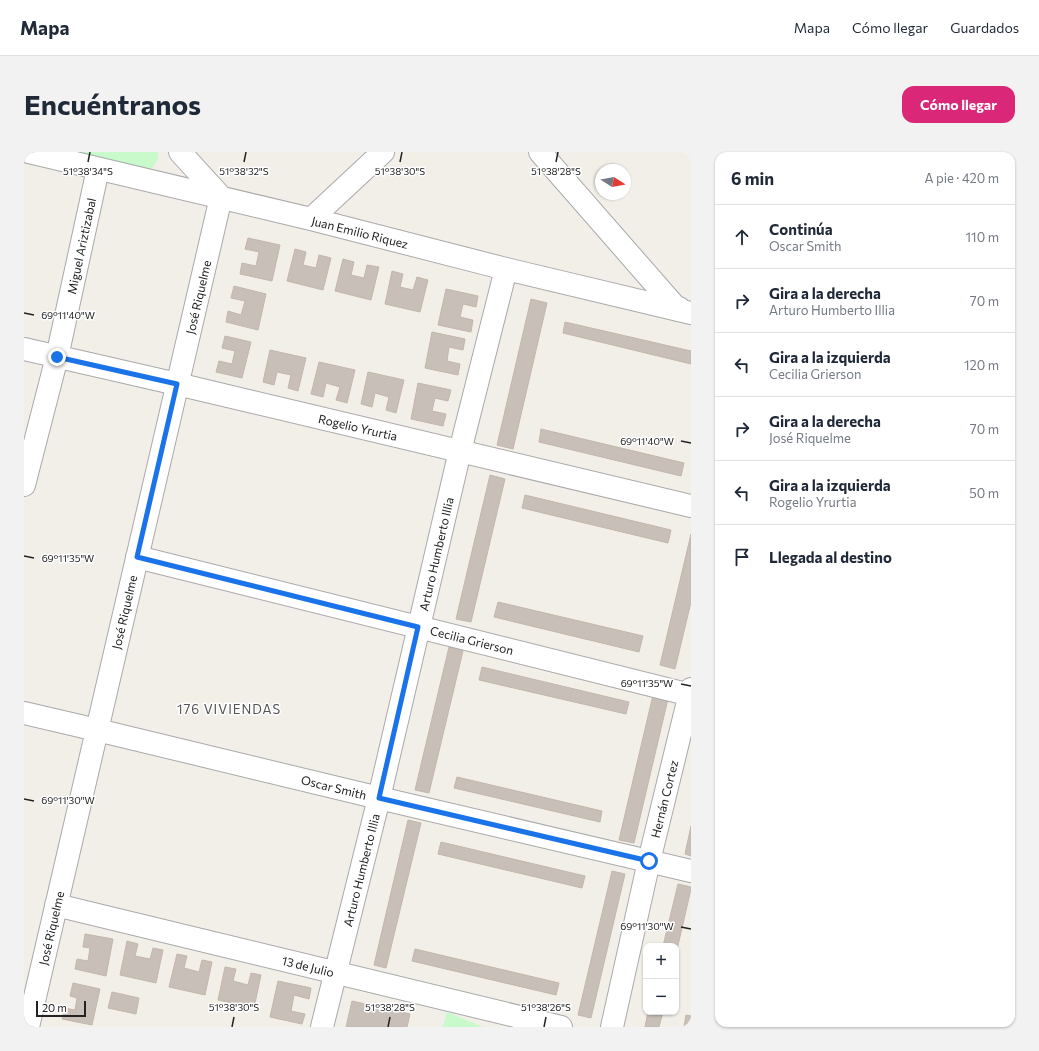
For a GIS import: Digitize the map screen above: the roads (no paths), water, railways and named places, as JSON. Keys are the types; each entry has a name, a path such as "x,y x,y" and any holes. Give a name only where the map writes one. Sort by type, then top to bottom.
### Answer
{"street":[{"name":"Juan Emilio Riquez","path":"29,152 311,219 506,269 687,307"},
{"path":"180,152 221,197"},
{"path":"540,152 687,307"},
{"path":"311,219 370,156"},
{"name":"Miguel Ariztizabal","path":"24,485 57,357 98,169"},
{"name":"José Riquelme","path":"28,1027 221,197"},
{"name":"Arturo Humberto Illia","path":"322,1027 379,798 460,451 506,269"},
{"name":"Rogelio Yrurtia","path":"24,349 691,506"},
{"name":"Cecilia Grierson","path":"137,557 691,693"},
{"name":"Hernán Cortez","path":"612,1027 649,861 691,693"},
{"name":"Oscar Smith","path":"24,713 691,871"},
{"name":"13 de Julio","path":"56,905 561,1027"}],"district":[{"name":"176 VIVIENDAS","path":"229,709"}]}
